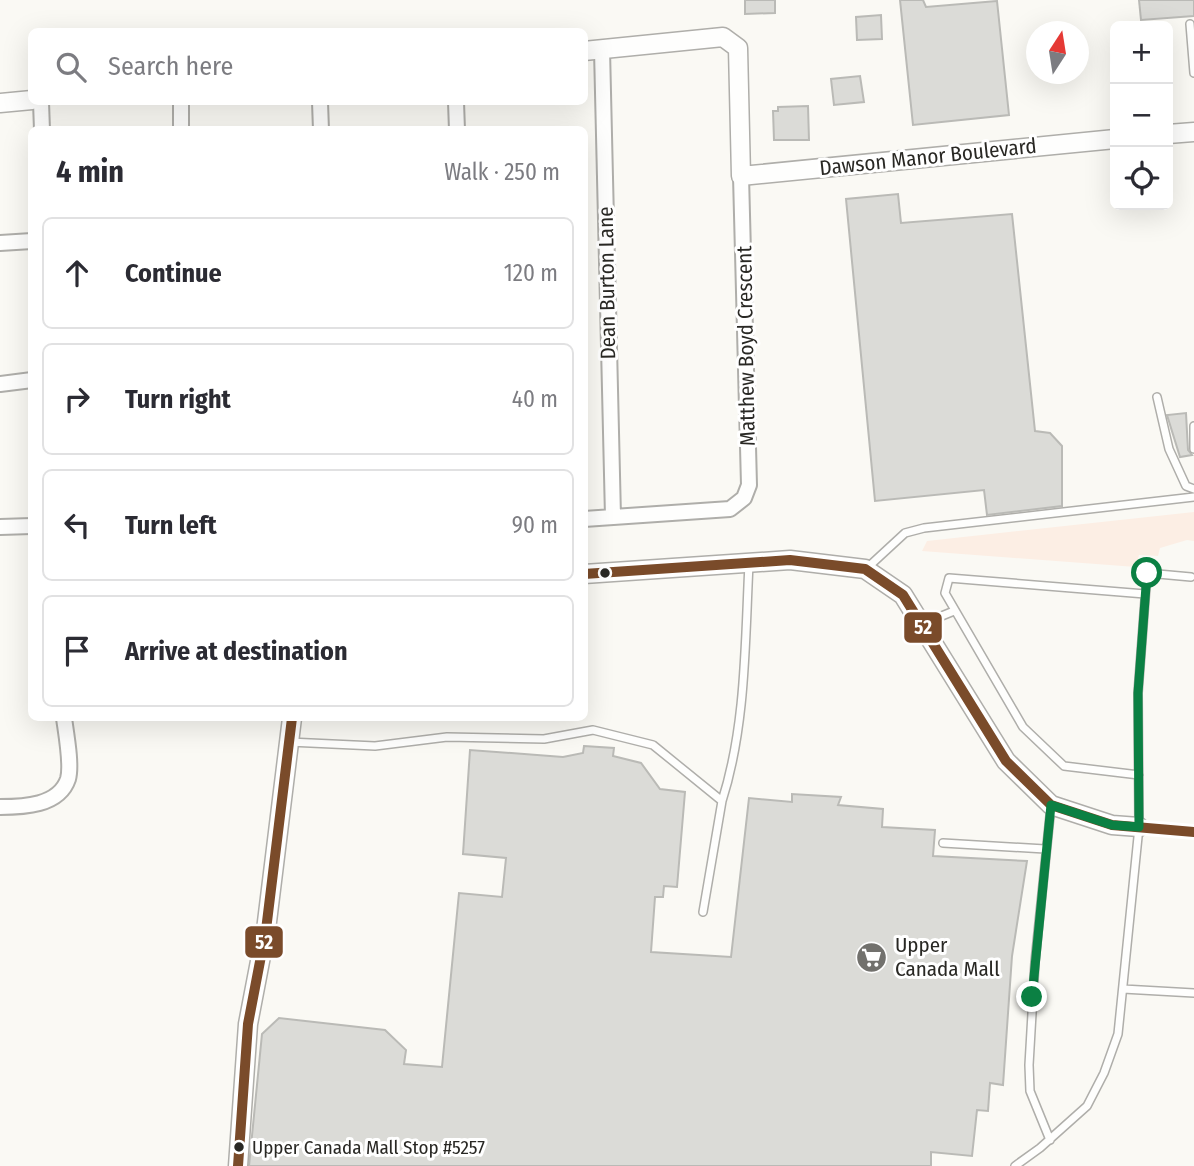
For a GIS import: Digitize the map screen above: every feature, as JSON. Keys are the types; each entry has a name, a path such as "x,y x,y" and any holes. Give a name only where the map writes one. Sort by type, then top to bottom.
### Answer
{"street":[{"name":"Matthew Boyd Crescent","path":"588,519 730,509 744,498 749,485 738,48 723,37 593,50"},
{"name":"Dean Burton Lane","path":"593,50 613,517"},
{"path":"0,103 28,100"},
{"path":"41,105 42,126"},
{"path":"181,105 181,126"},
{"path":"320,105 321,126"},
{"path":"456,105 457,126"},
{"path":"1173,134 1194,132"},
{"name":"Dawson Manor Boulevard","path":"741,176 1110,139"},
{"path":"0,243 28,241"},
{"path":"0,384 28,380"},
{"path":"0,527 28,526"},
{"path":"588,573 790,560 866,569 904,595 1006,761 1051,805 1112,825 1139,827"},
{"path":"0,807 24,807 40,803 63,789 69,777 64,721"},
{"path":"238,1166 248,1024 266,930 292,721"}],"lane":[{"path":"1190,24 1194,74"},
{"path":"1157,397 1169,449 1186,486 1194,489"},
{"path":"1194,426 1194,449"},
{"path":"866,569 905,533 924,528 1194,497"},
{"path":"703,912 722,801 734,755 743,675 750,563"},
{"path":"1016,1166 1087,1106 1104,1073 1118,1034 1139,827 1138,693 1147,573 1191,577"},
{"path":"1139,775 1064,766 1023,727 945,593 949,578 1145,594"},
{"path":"921,624 954,611"},
{"path":"289,742 375,746 447,737 544,739 593,730 653,745 722,801"},
{"path":"1050,1140 1030,1091 1029,1065 1033,985 1051,805"},
{"path":"943,843 1045,849"},
{"path":"1123,989 1194,993"}],"shaded area":[{"path":"1194,512 1194,541 1187,540 1160,548 1158,556 1139,555 1136,567 922,551 927,541"}],"building":[{"path":"745,0 775,0 775,13 745,14"},
{"path":"900,0 923,0 926,7 997,1 1009,115 913,125"},
{"path":"1139,0 1194,0 1194,16 1141,20"},
{"path":"881,15 882,39 857,40 856,17"},
{"path":"860,76 864,102 834,105 831,79"},
{"path":"808,106 809,140 774,140 773,111 778,111 778,107"},
{"path":"898,194 901,223 1012,214 1035,431 1050,433 1062,446 1062,506 987,515 984,490 875,501 846,199"},
{"path":"1186,413 1188,450 1192,455 1180,457 1167,415"},
{"name":"Upper Canada Mall","path":"584,746 614,748 613,756 641,763 660,789 685,792 677,887 664,886 663,897 655,897 651,952 731,957 749,798 792,802 792,794 841,797 838,805 883,809 882,827 935,830 933,856 1027,861 1012,956 1003,1085 990,1083 988,1111 977,1110 972,1156 931,1152 931,1166 249,1166 262,1034 279,1018 385,1030 406,1050 404,1064 442,1067 459,893 502,897 506,858 463,854 470,750 563,757 583,753"}],"transit line":[{"name":"52","path":"588,574 790,560 865,569 903,595 1006,761 1051,805 1112,825 1194,832"},
{"name":"52","path":"238,1166 248,1024 266,930 292,721"}],"place":[{"name":"Upper Canada Mall","path":"872,957"},
{"name":"Upper Canada Mall Stop #5257","path":"239,1147"}],"route":[{"path":"1032,997 1051,805 1112,825 1139,827 1138,693 1147,573"}]}
